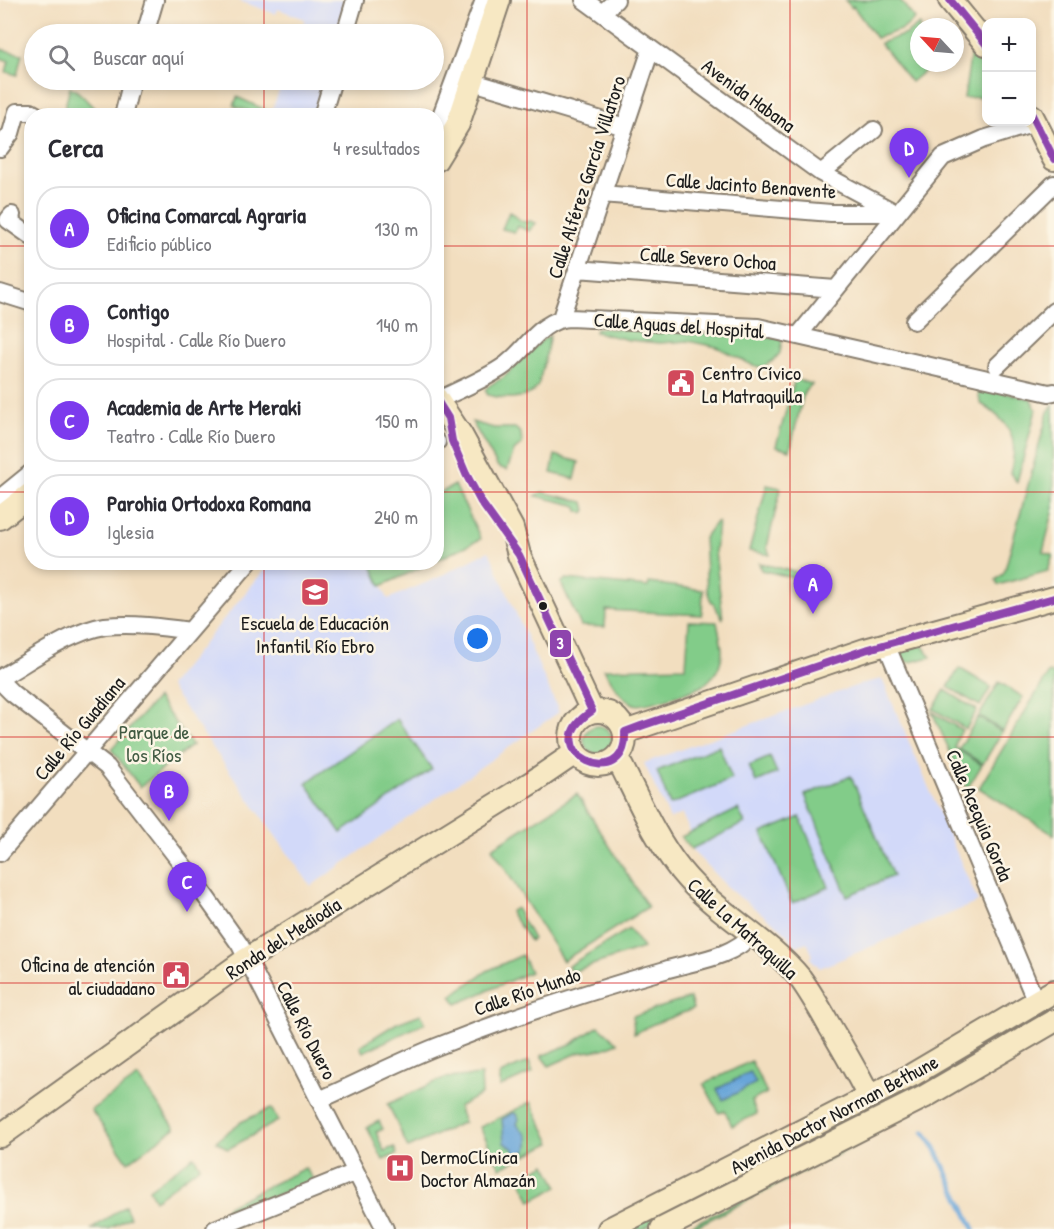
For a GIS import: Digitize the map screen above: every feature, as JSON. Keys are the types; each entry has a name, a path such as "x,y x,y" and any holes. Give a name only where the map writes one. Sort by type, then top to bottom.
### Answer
{"street":[{"path":"148,24 155,0"},
{"path":"348,24 355,0"},
{"path":"444,108 484,0"},
{"path":"444,147 458,124 499,0"},
{"name":"Avenida Habana","path":"584,0 821,173 896,213"},
{"path":"602,13 616,0"},
{"path":"950,0 982,38"},
{"name":"Calle Alférez García Villatoro","path":"561,318 651,49"},
{"path":"473,82 625,127"},
{"path":"125,108 130,90"},
{"path":"324,108 330,90"},
{"path":"0,148 11,133 17,112 24,112"},
{"path":"1036,123 1054,159"},
{"path":"798,336 943,157 1016,126"},
{"path":"821,173 874,130"},
{"path":"914,321 1054,184"},
{"name":"Calle Jacinto Benavente","path":"602,194 831,213 896,213"},
{"path":"12,215 8,220 24,231"},
{"name":"Calle Severo Ochoa","path":"577,269 836,289"},
{"path":"0,293 24,300"},
{"path":"997,366 1054,311"},
{"path":"444,403 502,368 546,326 561,318"},
{"name":"Calle Aguas del Hospital","path":"561,318 758,327 1052,393"},
{"path":"444,415 466,474 481,502 519,555 592,711"},
{"path":"0,498 24,478"},
{"path":"0,518 24,499"},
{"name":"Calle Río Guadiana","path":"0,853 242,570"},
{"path":"625,732 886,644 1054,598"},
{"path":"0,679 68,639 103,627 138,625 190,631"},
{"name":"Calle Acequia Gorda","path":"886,644 1045,996"},
{"name":"Calle Río Duero","path":"0,679 12,693 107,767 189,873 240,945 385,1229"},
{"path":"592,711 609,713 622,724 625,732 624,748 615,760 607,764 598,766 589,764 575,753 571,736 572,728 577,720 592,711"},
{"name":"Ronda del Mediodía","path":"0,1136 247,959 534,781 575,753"},
{"name":"Calle La Matraquilla","path":"615,760 622,767 659,839 682,872 715,904 789,966 812,995 869,1097"},
{"name":"Calle Río Mundo","path":"319,1100 434,1048 508,1019 601,988 724,954 753,934"},
{"name":"Avenida Doctor Norman Bethune","path":"609,1229 912,1075 1045,996"},
{"name":"Avenida Doctor Norman Bethune","path":"662,1229 924,1097 1054,1021"},
{"path":"215,1229 356,1172"}],"shaded area":[{"path":"237,0 346,0 340,24 303,24 305,19 278,9 276,14"},
{"path":"279,90 322,90 318,108 273,108"},
{"path":"489,551 559,712 311,886 169,686 264,570 374,570 388,599 437,578"},
{"path":"882,679 978,902 820,968 810,958 813,956 807,942 796,946 781,928 730,890 691,849 681,837 690,832 682,814 670,819 644,763 861,684"}],"green space":[{"path":"845,0 900,0 914,18 910,18 910,23 903,29 876,38 853,6 852,8"},
{"path":"910,31 910,72 923,72 911,82 880,43"},
{"path":"0,49 22,54 17,75 6,72 9,61 0,58"},
{"path":"971,52 982,67 982,98 964,98"},
{"path":"69,90 75,90 94,108 65,108"},
{"path":"237,97 261,108 240,108 234,106"},
{"path":"509,212 521,221 536,223 529,231 517,226 515,232 502,229"},
{"path":"596,328 782,340 780,353 763,367 754,366 717,347 688,341 660,343 629,340 595,332"},
{"path":"550,336 540,378 533,392 514,398 488,395 485,390 491,384 504,377 532,349"},
{"path":"795,379 812,384 804,392 790,450 776,446"},
{"path":"978,387 1032,399 1036,410 1017,482 1010,473 1014,450 1010,432 999,417 980,403"},
{"path":"1053,404 1054,508 1043,552 1053,555 1048,571 998,585 996,580 1004,573 1048,412"},
{"path":"472,422 494,428 515,428 521,433 522,444 514,451 507,470 498,467"},
{"path":"555,455 579,462 575,479 551,473"},
{"path":"455,485 481,539 444,557 444,490"},
{"path":"767,485 781,488 767,547 770,555 749,551"},
{"path":"542,492 584,502 586,510 584,513 578,511 574,505 536,496"},
{"path":"718,522 715,552 723,619 707,590 704,538"},
{"path":"759,563 800,573 799,579 761,570"},
{"path":"374,570 416,570 381,586"},
{"path":"566,579 648,587 649,583 703,590 702,615 606,610 605,627 581,626 561,583"},
{"path":"689,621 717,622 722,653 719,666 712,677 700,687 656,702 639,705 624,697 616,689 604,669 686,667"},
{"path":"922,645 931,657 911,662 902,658 900,651"},
{"path":"959,668 991,687 980,706 948,687"},
{"path":"1049,672 1054,675 1054,835 979,788"},
{"path":"999,682 1023,697 1003,731 979,716"},
{"path":"945,690 977,710 966,729 933,709"},
{"name":"Parque de los Ríos","path":"157,698 192,745 140,787 111,749"},
{"path":"932,712 962,730 955,748 982,765 967,789"},
{"path":"978,717 1002,732 983,764 959,749"},
{"path":"397,719 432,769 341,833 306,783"},
{"path":"598,726 608,730 612,740 608,750 598,754 588,750 584,740 588,730"},
{"path":"719,746 732,779 670,805 657,771"},
{"path":"770,757 777,773 756,782 749,766"},
{"path":"851,776 893,876 847,896 805,795"},
{"path":"577,794 648,907 563,961 492,848"},
{"path":"738,809 745,823 691,849 681,837"},
{"path":"800,817 829,887 792,903 762,833"},
{"path":"516,908 533,939 530,941 510,912"},
{"path":"629,929 643,948 571,972 568,966"},
{"path":"522,955 530,972 457,1004 451,996 487,971"},
{"path":"690,998 693,1009 634,1034 633,1016"},
{"path":"1054,1002 1054,1008 928,1083 925,1078"},
{"path":"421,1014 425,1023 363,1052 360,1046 397,1023"},
{"path":"599,1026 618,1043 603,1049 578,1053 549,1066 541,1056 571,1044"},
{"path":"529,1061 533,1072 500,1087 500,1074"},
{"path":"751,1061 767,1093 751,1101 757,1114 732,1126 725,1111 719,1113 704,1084"},
{"path":"481,1075 482,1094 458,1107 464,1122 408,1148 388,1104 444,1078"},
{"path":"138,1077 175,1128 128,1162 91,1110"},
{"path":"911,1085 914,1092 642,1229 627,1229"},
{"path":"531,1102 551,1143 500,1168 480,1127"},
{"path":"271,1108 278,1121 228,1149 216,1141 241,1122"},
{"path":"379,1121 383,1129 376,1132 384,1151 394,1147 397,1154 383,1160 367,1127"},
{"path":"856,1142 858,1144 691,1229 684,1229"},
{"path":"194,1156 200,1166 155,1200 149,1189"},
{"path":"546,1164 558,1187 531,1201 520,1178"},
{"path":"305,1168 314,1180 223,1217 227,1206"},
{"path":"125,1206 130,1217 109,1229 92,1229"}],"water":[{"path":"750,1072 756,1083 723,1100 717,1089"},
{"path":"513,1113 517,1114 519,1119 517,1124 527,1135 528,1140 527,1150 517,1156 514,1149 504,1143 502,1119"}],"waterway":[{"path":"924,1132 935,1148 974,1229"}],"transit line":[{"name":"3","path":"950,0 982,39"},
{"name":"3","path":"1036,123 1054,159"},
{"name":"3","path":"444,412 448,418 452,441 466,474 481,502 519,555 592,711 576,726 571,740 576,752 586,761 600,764 612,762 622,751 625,732 641,726 865,650 1054,598"}],"place":[{"name":"Parohia Ortodoxa Romana","path":"909,178"},
{"name":"Centro Cívico La Matraquilla","path":"681,383"},
{"name":"Escuela de Educación Infantil Río Ebro","path":"315,592"},
{"name":"Oficina Comarcal Agraria","path":"813,614"},
{"name":"Contigo","path":"169,821"},
{"name":"Academia de Arte Meraki","path":"187,912"},
{"name":"Oficina de atención al ciudadano","path":"176,975"},
{"name":"DermoClínica Doctor Almazán","path":"400,1168"}]}
